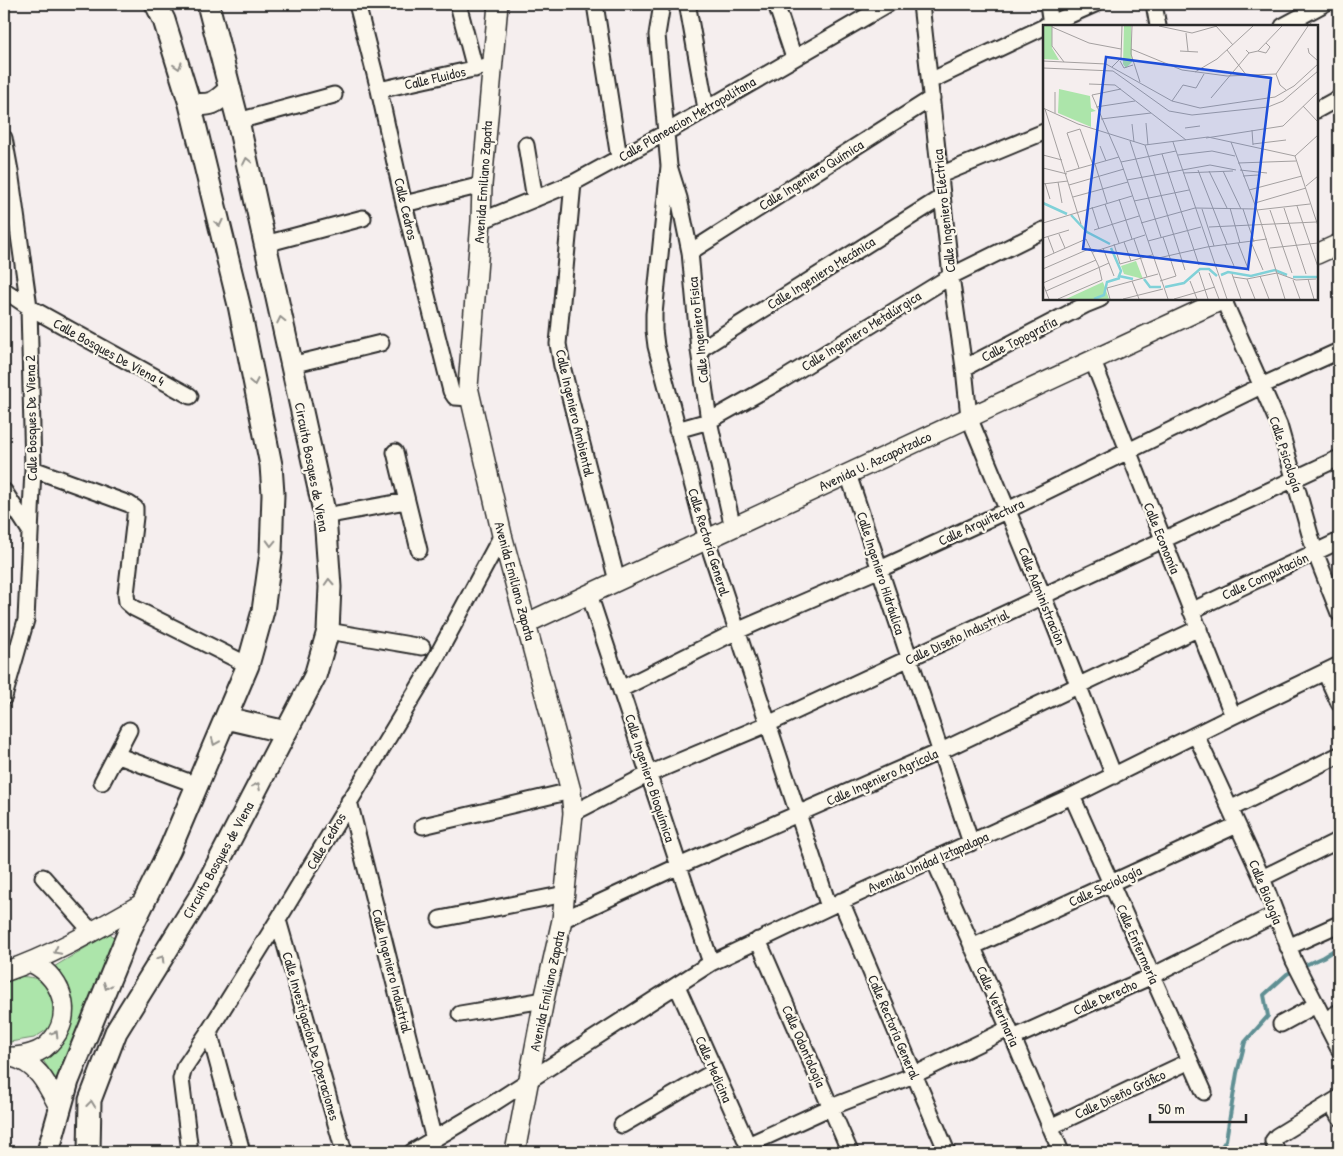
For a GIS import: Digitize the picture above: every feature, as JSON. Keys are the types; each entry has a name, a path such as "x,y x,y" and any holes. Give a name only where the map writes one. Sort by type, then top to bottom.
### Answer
{"main road":[{"path":"48,1152 68,1081 128,934 170,849 248,665 263,611 271,553 273,494 271,465 239,305 193,113 164,20 156,4"},
{"name":"Circuito Bosques de Viena","path":"90,1152 90,1100 116,1032 204,890 315,676 328,631 330,587 325,516 237,119 208,4"},
{"path":"193,113 218,101 230,89"},
{"path":"193,113 237,119"},
{"path":"226,718 286,732"}],"street":[{"name":"Calle Cedros","path":"357,4 379,90 404,204 451,391 455,397 470,398"},
{"path":"458,4 483,67"},
{"name":"Avenida Emiliano Zapata","path":"498,4 483,67 481,221 468,387 502,535 571,791 573,813 562,920 514,1152"},
{"path":"595,4 619,158"},
{"name":"Calle Ingeniero Física","path":"662,4 657,35 669,166 679,198 690,252 699,350 709,420 734,528"},
{"path":"776,4 794,58"},
{"name":"Calle Ingeniero Eléctrica","path":"921,4 942,197 970,417"},
{"path":"1048,4 1048,25"},
{"path":"1050,25 1095,4"},
{"path":"1154,4 1158,25"},
{"path":"1285,25 1324,4"},
{"name":"Calle Planeacion Metropolitana","path":"481,221 573,183 665,133 882,5"},
{"path":"688,8 706,109"},
{"path":"930,81 1043,28"},
{"name":"Calle Fluidos","path":"379,90 483,67"},
{"path":"237,119 334,95"},
{"name":"Calle Ingeniero Química","path":"690,252 932,98"},
{"path":"1318,109 1337,99"},
{"path":"940,175 1043,132"},
{"name":"Calle Bosques De Viena 2","path":"4,138 7,175 28,307 33,469 26,620 4,697"},
{"path":"526,145 535,199"},
{"name":"Calle Rectoría General","path":"669,166 654,330 677,430 707,540 798,815 835,904 914,1075 947,1152"},
{"name":"Calle Ingeniero Ambiental","path":"573,183 558,344 617,580"},
{"path":"404,204 482,185"},
{"name":"Calle Ingeniero Mecánica","path":"699,350 942,197"},
{"path":"265,244 363,218"},
{"name":"Calle Ingeniero Metalúrgica","path":"677,430 709,420 782,380 952,276 1043,230"},
{"path":"1318,254 1339,244"},
{"name":"Calle Bosques De Viena 4","path":"4,290 28,307 190,396"},
{"name":"Avenida U. Azcapotzalco","path":"527,623 1221,300"},
{"name":"Calle Psicología","path":"1223,300 1279,425 1315,552 1339,613"},
{"name":"Calle Topografía","path":"964,368 1084,302"},
{"path":"291,365 381,343"},
{"name":"Calle Arquitectura","path":"620,689 737,631 880,569 1008,510 1261,386 1339,350"},
{"name":"Calle Economía","path":"1092,359 1233,716"},
{"name":"Calle Administración","path":"970,417 1114,776"},
{"path":"395,452 419,550"},
{"name":"Calle Diseño Industrial","path":"573,813 649,774 768,724 910,659 1339,458"},
{"path":"33,469 129,504 135,508 126,594 127,602 134,608 248,665"},
{"name":"Calle Ingeniero Hidráulica","path":"848,474 971,843"},
{"path":"4,490 30,531"},
{"path":"325,516 406,501"},
{"name":"Calle Cedros","path":"190,1152 181,1073 278,920 431,667 502,535"},
{"name":"Calle Computación","path":"1191,611 1339,540"},
{"name":"Calle Ingeniero Bioquímica","path":"589,594 711,963"},
{"name":"Calle Ingeniero Agrícola","path":"562,920 679,866 941,751 1199,628"},
{"path":"328,631 422,647"},
{"name":"Avenida Unidad Iztapalapa","path":"412,1152 529,1081 711,963 1072,796 1339,665"},
{"path":"1325,672 1339,703"},
{"path":"102,782 129,730"},
{"name":"Calle Biología","path":"1196,735 1262,878 1294,961 1339,1049"},
{"path":"116,755 197,785"},
{"path":"1230,809 1339,755"},
{"path":"424,826 571,791"},
{"name":"Calle Enfermería","path":"1072,796 1204,1092"},
{"name":"Calle Ingeniero Industrial","path":"349,801 434,1140"},
{"name":"Calle Sociología","path":"972,947 1237,825"},
{"path":"1262,878 1339,840"},
{"name":"Calle Veterinaria","path":"934,860 1061,1152"},
{"path":"43,877 92,932"},
{"path":"440,919 564,894"},
{"path":"4,972 32,963 56,952 145,902"},
{"name":"Calle Derecho","path":"749,1149 831,1108 1152,976 1276,914"},
{"name":"Calle Investigación De Operaciones","path":"278,920 344,1152"},
{"path":"1288,947 1339,924"},
{"name":"Calle Odontología","path":"758,940 850,1152"},
{"path":"9,1057 30,1055 44,1048 54,1037 61,1023 63,1008 61,993 54,979 43,968 32,963"},
{"name":"Calle Medicina","path":"677,986 749,1149"},
{"path":"460,1014 544,1000"},
{"path":"1281,1024 1316,1005"},
{"path":"1324,1020 1339,1012"},
{"path":"209,1031 242,1152"},
{"path":"9,1057 34,1068 45,1081 60,1107"},
{"name":"Calle Diseño Gráfico","path":"1050,1127 1190,1061"},
{"path":"622,1125 715,1071"},
{"path":"1275,1146 1277,1136 1335,1100 1339,1117"}],"green space":[{"path":"110,933 116,941 57,1081 38,1053 64,1033 74,1008 68,983 52,968"},
{"path":"11,976 30,977 42,982 46,985 58,1008 48,1029 34,1038 4,1043 4,979"}],"waterway":[{"path":"1301,967 1339,947"},
{"path":"1218,1152 1226,1140 1237,1073 1245,1042 1268,1016 1264,995 1287,974 1295,970"}]}
